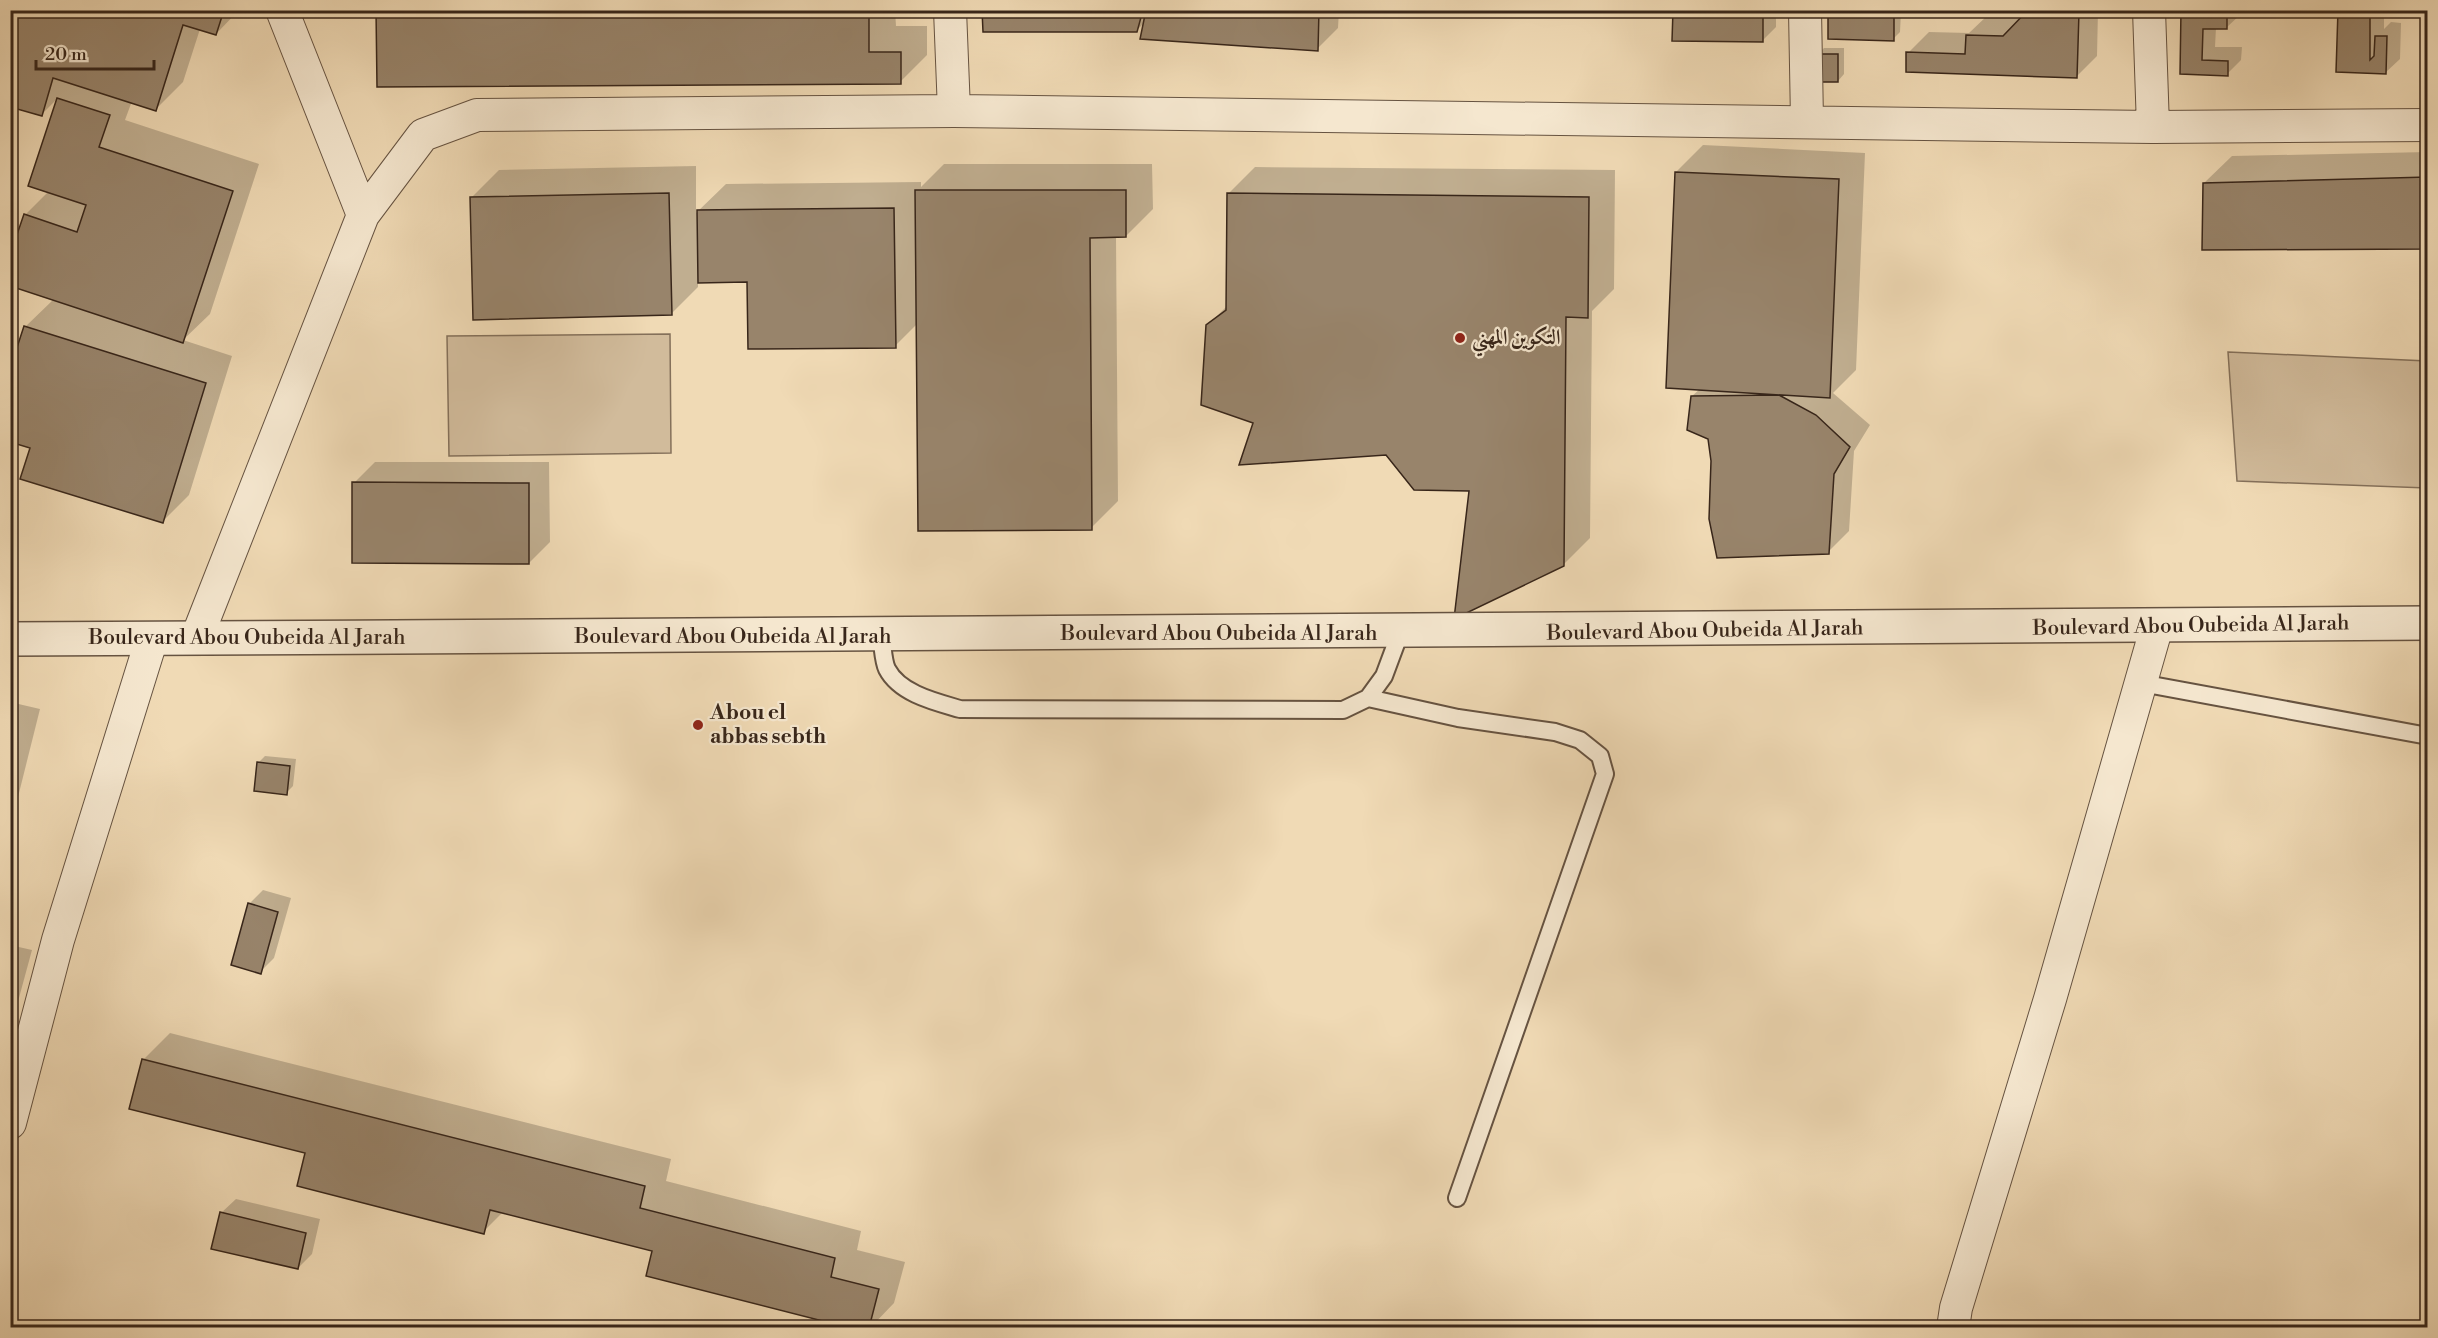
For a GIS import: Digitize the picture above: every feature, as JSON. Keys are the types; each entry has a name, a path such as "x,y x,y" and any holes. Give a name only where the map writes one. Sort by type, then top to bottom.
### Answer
{"street":[{"path":"282,10 363,215"},
{"path":"950,10 954,111"},
{"path":"1805,10 1807,121"},
{"path":"2149,10 2152,127"},
{"path":"197,637 363,215 423,135 477,115 954,111 2152,127 2427,125"},
{"name":"Boulevard Abou Oubeida Al Jarah","path":"10,639 881,637 2427,623"},
{"path":"1953,1328 1956,1308 2050,999 2157,626"},
{"path":"10,1123 58,940 152,638"}],"lane":[{"path":"881,637 887,669 902,685 926,699 960,709 1343,710 1368,698 1384,676 1400,633"},
{"path":"2141,683 2427,736"},
{"path":"1368,698 1458,718 1555,732 1580,740 1600,756 1605,774 1457,1198"}],"shaded area":[{"path":"670,334 671,453 449,456 447,336"},
{"path":"2228,352 2427,361 2427,488 2237,481"}],"building":[{"path":"10,10 224,10 216,35 183,25 156,111 53,78 42,116 10,107"},
{"path":"376,10 869,10 869,52 901,52 901,84 377,87"},
{"path":"982,10 1143,10 1137,32 983,32"},
{"path":"1146,10 1319,10 1318,51 1140,39"},
{"path":"1673,10 1763,10 1763,42 1672,41"},
{"path":"1980,10 2002,10 2003,15 1980,16"},
{"path":"2028,10 2079,12 2077,78 1906,72 1906,52 1965,54 1966,35 2003,36"},
{"path":"2181,10 2227,10 2227,29 2203,29 2202,60 2228,61 2228,76 2180,74"},
{"path":"2338,10 2360,11 2370,18 2370,60 2374,56 2375,36 2387,36 2386,74 2336,72"},
{"path":"1828,15 1894,17 1894,41 1828,39"},
{"path":"1816,54 1838,54 1838,82 1816,82"},
{"path":"57,98 110,115 99,147 233,191 183,343 10,286 10,255 24,214 77,232 86,205 28,186"},
{"path":"1675,172 1839,179 1830,398 1666,388"},
{"path":"2428,177 2428,249 2202,250 2203,183"},
{"path":"915,190 1126,190 1126,237 1090,238 1092,530 918,531"},
{"path":"669,193 672,315 473,320 470,197"},
{"path":"1227,193 1589,197 1588,318 1566,317 1564,566 1454,619 1469,491 1414,490 1386,455 1239,465 1253,423 1201,405 1206,325 1226,310"},
{"path":"894,208 896,348 748,349 747,282 698,283 697,210"},
{"path":"24,326 206,383 163,523 20,479 30,448 10,442 10,369"},
{"path":"1779,395 1816,415 1850,447 1834,474 1829,554 1717,558 1709,519 1711,461 1708,439 1687,430 1691,396"},
{"path":"352,482 529,483 529,564 352,563"},
{"path":"257,762 290,766 287,795 254,791"},
{"path":"248,903 278,912 261,974 231,965"},
{"path":"142,1059 645,1186 640,1208 835,1258 831,1277 879,1289 869,1328 850,1328 646,1276 652,1251 490,1210 484,1234 297,1186 305,1153 129,1109"},
{"path":"220,1212 306,1233 298,1269 211,1249"}],"place":[{"name":"التكوين المهني","path":"1460,338"},
{"name":"Abou el abbas sebth","path":"698,725"}]}
